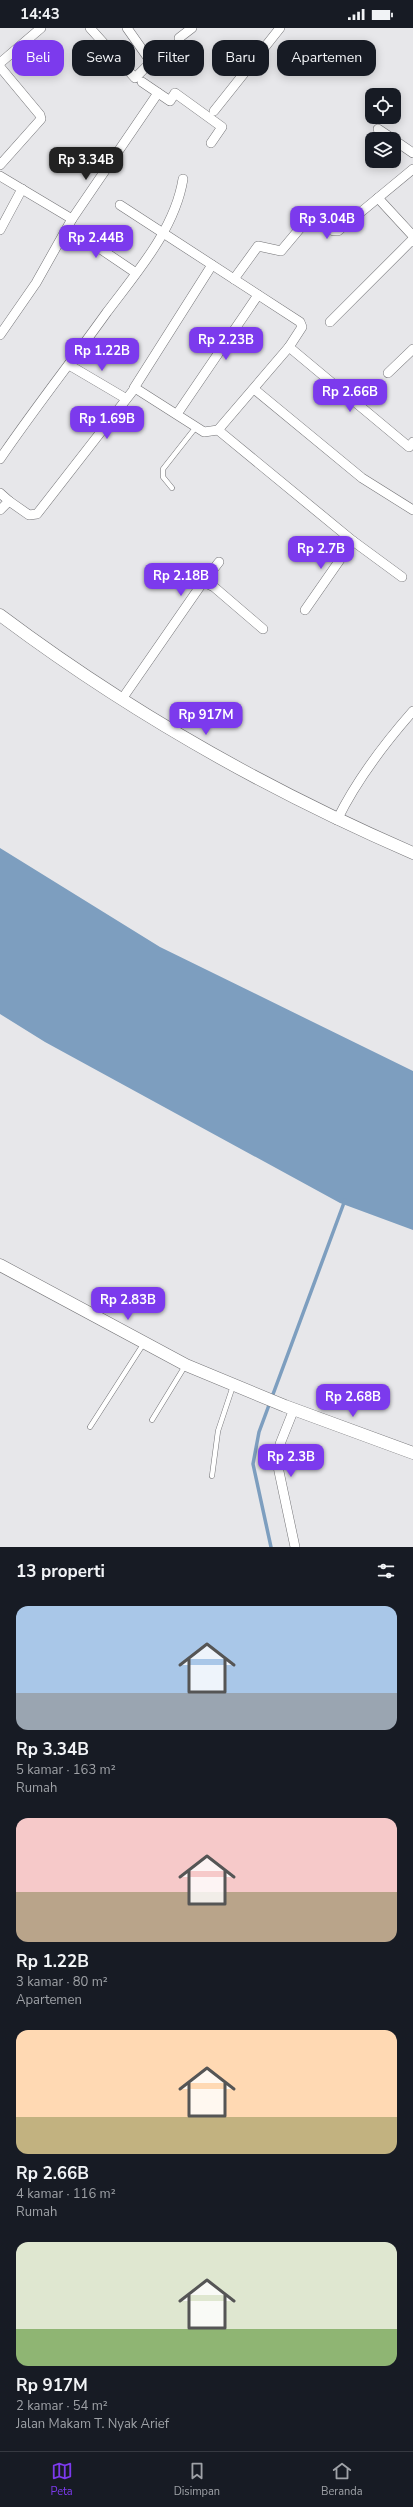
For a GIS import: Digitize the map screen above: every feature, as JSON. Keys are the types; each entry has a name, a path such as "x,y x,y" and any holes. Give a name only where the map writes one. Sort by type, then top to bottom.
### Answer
{"street":[{"path":"0,63 42,28"},
{"path":"90,28 135,78 150,62 127,28"},
{"path":"179,38 192,28"},
{"path":"214,111 280,28"},
{"path":"0,67 40,115 41,119 0,165"},
{"path":"142,82 170,101 176,93 222,127 211,143"},
{"path":"0,335 36,283 70,223 158,93"},
{"path":"378,129 383,132"},
{"path":"401,144 413,153"},
{"path":"234,279 258,246 281,251 308,220 313,220 329,230 338,231 413,169"},
{"path":"0,176 22,189 70,223 136,273"},
{"path":"0,459 136,273 162,233 177,203 183,179"},
{"path":"0,230 22,189"},
{"path":"378,198 413,236"},
{"path":"120,205 300,322 302,327 289,347 218,430 208,433 196,427 140,390 134,388"},
{"path":"330,322 413,239"},
{"path":"0,493 29,515 37,514 134,388 212,265"},
{"path":"177,414 258,295"},
{"path":"289,347 412,447"},
{"path":"388,373 413,349"},
{"path":"68,365 125,398"},
{"path":"254,389 362,478 413,510"},
{"path":"218,430 353,541 402,577"},
{"path":"0,510 9,501"},
{"path":"305,610 353,541"},
{"path":"122,699 201,585 219,562"},
{"path":"201,585 210,584 264,629"},
{"path":"0,616 56,658 175,732 338,820 413,853"},
{"path":"338,820 346,801 373,762 413,711"},
{"path":"0,1265 186,1365 289,1408 413,1453"},
{"path":"289,1408 277,1462 294,1547"}],"lane":[{"path":"172,488 163,477 163,469 196,427"},
{"path":"90,1428 144,1343"},
{"path":"152,1420 186,1365"},
{"path":"212,1476 218,1431 233,1384"}],"water":[{"path":"0,848 160,947 413,1071 413,1230 340,1203 45,1042 0,1014"}],"waterway":[{"path":"271,1547 253,1464 259,1432 345,1200"}]}
